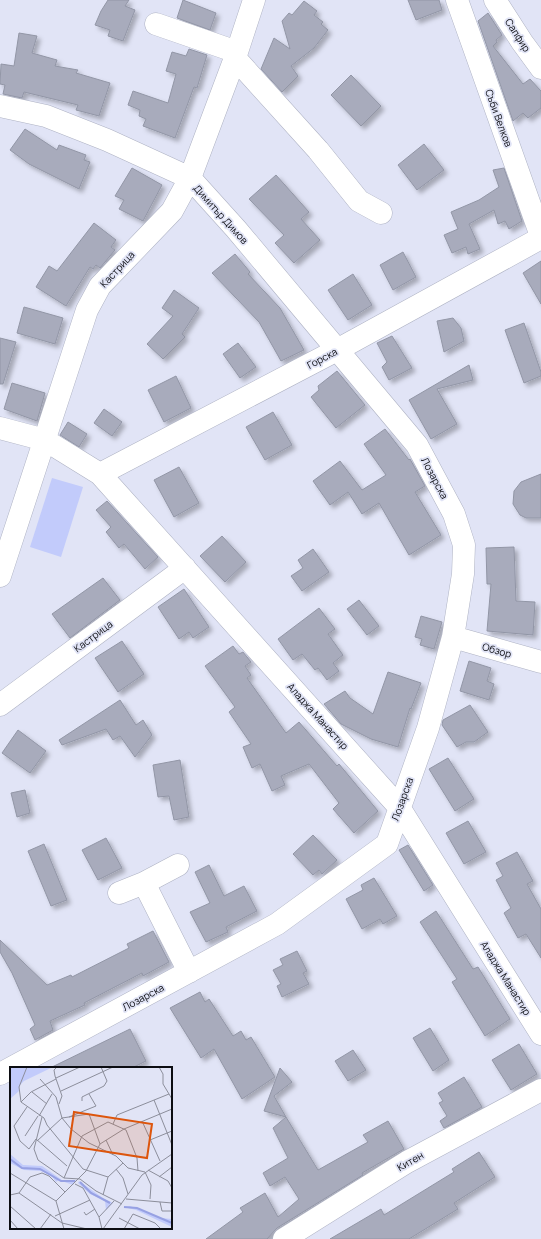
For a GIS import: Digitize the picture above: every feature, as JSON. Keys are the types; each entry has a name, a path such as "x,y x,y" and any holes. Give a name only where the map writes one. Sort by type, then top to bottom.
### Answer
{"street":[{"name":"Кастрица","path":"0,576 87,310 100,286 172,211 190,178 236,55 254,0"},
{"name":"Съби Велков","path":"457,0 541,237"},
{"name":"Сапфир","path":"495,0 541,68"},
{"path":"156,24 236,55 318,150 359,201 381,213"},
{"name":"Димитър Димов","path":"0,106 46,116 107,140 190,178 236,229 337,350"},
{"name":"Горска","path":"100,474 337,350 541,237"},
{"name":"Лозарска","path":"13,1067 277,924 387,844 428,728 453,637 463,574 464,545 454,514 417,445 337,350"},
{"name":"Аладжа Манастир","path":"0,428 45,440 100,474 400,806 541,1034"},
{"name":"Кастрица","path":"0,705 185,568"},
{"name":"Обзор","path":"453,637 541,662"},
{"path":"119,893 144,883 178,865"},
{"path":"144,883 188,972"},
{"name":"Лозарска","path":"0,1074 10,1069"},
{"name":"Китен","path":"285,1239 407,1162 541,1090"}],"shaded area":[{"path":"52,478 83,487 61,557 30,547"}],"building":[{"path":"108,0 129,0 125,6 135,10 123,41 108,36 110,30 95,25"},
{"path":"183,0 216,13 210,30 177,18"},
{"path":"408,0 439,0 442,10 416,20"},
{"path":"304,1 317,11 314,15 323,22 321,24 328,30 314,48 291,66 298,76 282,92 261,69 274,38 290,49 282,21 289,13 292,15"},
{"path":"488,13 502,35 496,40 497,42 493,46 523,84 530,79 541,91 541,108 528,118 523,113 513,121 478,21"},
{"path":"19,33 37,36 32,53 57,60 55,66 78,70 76,73 110,83 99,116 76,110 78,105 24,92 22,98 3,94 5,85 0,84 1,64 14,66"},
{"path":"189,49 207,55 197,88 194,87 175,138 143,126 146,119 139,116 140,110 128,105 133,91 168,103 176,74 166,71 172,52 186,56"},
{"path":"351,75 381,106 361,126 331,95"},
{"path":"25,129 57,150 59,145 86,155 84,160 90,162 79,189 29,164 10,150"},
{"path":"424,144 444,170 417,190 398,165"},
{"path":"132,168 162,185 143,221 119,209 124,200 115,196"},
{"path":"504,168 522,221 509,229 505,221 498,224 494,210 469,224 480,249 468,254 466,247 452,253 444,235 458,229 451,212 479,200 499,187 493,170"},
{"path":"276,175 309,212 301,219 320,240 294,263 275,243 284,235 249,199"},
{"path":"94,223 116,240 111,247 115,250 100,268 96,265 93,269 90,267 66,306 36,287 49,266 57,271"},
{"path":"403,252 416,277 393,290 380,265"},
{"path":"235,254 250,272 248,274 280,308 304,350 281,361 259,322 212,273"},
{"path":"541,261 541,304 523,273"},
{"path":"353,274 372,305 348,320 328,290"},
{"path":"174,290 199,308 182,334 185,337 163,359 147,344 173,316 162,308"},
{"path":"24,307 63,318 55,344 17,333"},
{"path":"453,318 461,328 464,341 444,352 437,321"},
{"path":"524,323 541,372 541,376 524,383 505,330"},
{"path":"392,336 412,368 389,380 382,367 387,362 377,343"},
{"path":"0,338 16,342 3,384 0,384"},
{"path":"238,343 256,367 240,378 223,354"},
{"path":"469,365 473,380 437,389 457,424 431,439 409,400"},
{"path":"337,371 365,405 336,428 311,397 319,390 318,386"},
{"path":"176,376 191,408 164,422 148,390"},
{"path":"12,383 45,393 37,421 4,409"},
{"path":"104,409 122,422 112,436 94,423"},
{"path":"273,412 292,445 265,460 246,427"},
{"path":"68,422 87,434 79,447 60,435"},
{"path":"385,429 409,460 410,459 425,486 415,492 441,535 409,555 379,503 362,514 348,492 330,505 313,481 340,461 362,490 386,475 364,444"},
{"path":"179,467 199,503 174,517 154,480"},
{"path":"541,474 541,518 526,518 520,515 513,504 514,491 521,482"},
{"path":"107,501 158,557 145,569 124,544 119,548 106,532 111,527 96,510"},
{"path":"222,536 246,562 225,582 200,556"},
{"path":"514,547 516,601 535,602 533,635 487,631 491,584 487,584 486,548"},
{"path":"313,549 329,572 302,591 291,576 303,568 298,560"},
{"path":"103,578 120,600 70,638 52,614"},
{"path":"184,589 209,627 193,638 189,632 179,639 158,607"},
{"path":"359,600 379,626 367,635 347,609"},
{"path":"319,608 335,629 328,634 343,655 333,663 339,671 327,680 318,668 315,670 302,654 293,660 278,639"},
{"path":"421,616 442,622 434,649 420,645 422,639 415,637"},
{"path":"122,641 144,674 118,692 95,658"},
{"path":"233,646 239,654 243,652 251,662 245,666 251,675 247,678 286,733 299,722 337,766 339,764 378,811 354,833 333,809 339,803 309,764 281,776 285,785 272,791 260,764 252,768 243,747 251,744 229,712 235,707 205,666"},
{"path":"469,661 491,668 487,681 494,684 489,700 460,691"},
{"path":"388,672 421,683 411,709 410,708 398,747 371,739 341,724 324,704 345,691 350,698 373,714"},
{"path":"120,700 136,725 143,720 152,735 135,757 120,736 113,740 106,729 62,745 59,740"},
{"path":"470,705 488,732 474,742 466,742 457,747 442,725 443,720"},
{"path":"18,730 46,751 30,773 2,753"},
{"path":"448,758 474,799 455,811 429,769"},
{"path":"180,760 189,817 174,820 169,796 158,797 153,765"},
{"path":"25,790 30,813 17,817 11,793"},
{"path":"468,821 486,852 464,864 446,833"},
{"path":"313,835 337,860 322,874 319,870 313,875 293,854"},
{"path":"106,838 122,868 98,880 82,850"},
{"path":"44,844 67,900 51,906 28,851"},
{"path":"408,845 433,885 424,891 399,850"},
{"path":"517,852 533,881 527,884 541,909 541,958 526,934 518,938 504,913 511,908 496,880 503,876 496,863"},
{"path":"209,865 224,896 244,886 257,911 226,927 228,932 206,942 190,912 210,903 195,872"},
{"path":"374,878 397,916 383,924 380,919 362,929 346,899 363,890 361,885"},
{"path":"436,911 473,969 478,967 510,1019 485,1036 452,982 457,979 420,922"},
{"path":"153,931 169,962 143,976 142,973 84,1003 85,1005 50,1021 53,1030 35,1040 30,1029 35,1025 12,973 0,952 0,940 47,985 71,975 72,977 129,948 127,944"},
{"path":"297,951 307,971 303,973 309,984 282,997 277,986 281,984 273,970 283,965 280,959"},
{"path":"200,992 205,1002 209,999 233,1036 241,1031 246,1040 251,1037 275,1077 242,1099 214,1049 201,1058 170,1008"},
{"path":"430,1028 449,1060 433,1071 413,1038"},
{"path":"130,1029 146,1061 134,1067 52,1067"},
{"path":"519,1044 537,1074 511,1090 492,1060"},
{"path":"353,1050 366,1070 348,1081 335,1061"},
{"path":"280,1068 292,1082 274,1096 286,1117 264,1111"},
{"path":"464,1077 482,1107 444,1128 440,1121 447,1116 439,1103 443,1101 438,1093"},
{"path":"286,1117 318,1170 368,1142 363,1135 388,1121 404,1149 362,1173 363,1175 277,1228 267,1239 206,1239 243,1212 240,1208 265,1193 278,1217 299,1199 285,1177 270,1186 263,1173 288,1158 273,1128"},
{"path":"479,1152 495,1177 454,1203 458,1209 409,1239 330,1239 381,1209 384,1215 454,1172 452,1169"}]}
